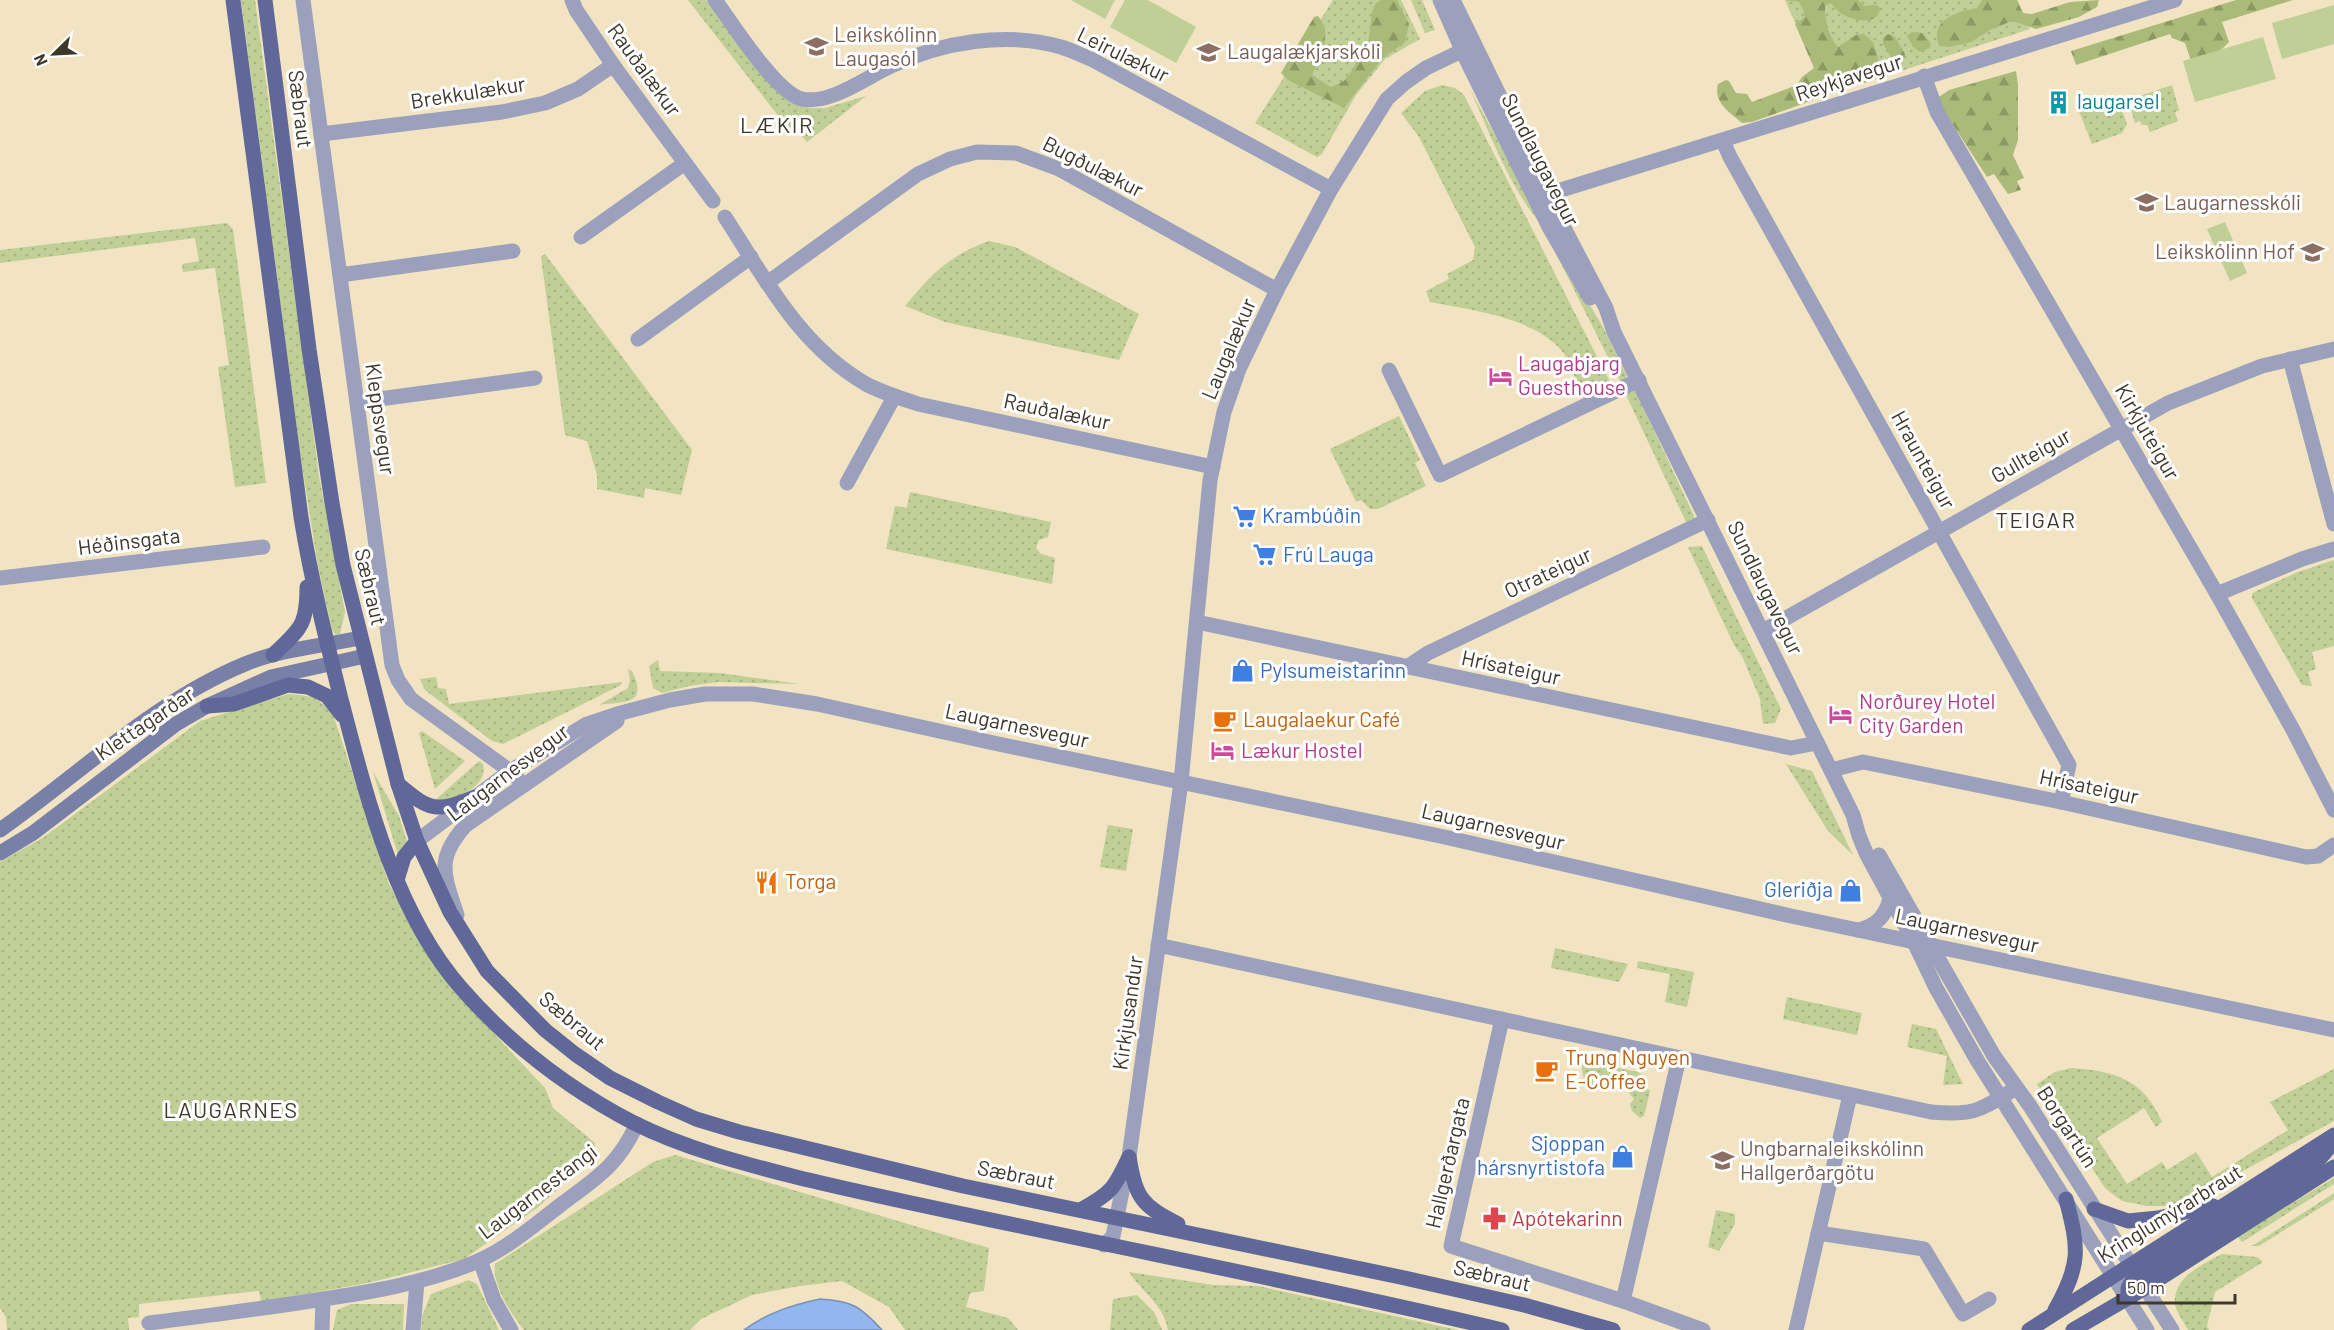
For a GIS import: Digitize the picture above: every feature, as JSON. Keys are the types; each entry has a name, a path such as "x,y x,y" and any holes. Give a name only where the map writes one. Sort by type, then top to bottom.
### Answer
{"main road":[{"path":"233,0 307,557 327,645 378,832 397,880 429,944 460,988 518,1046 551,1073 637,1124 712,1154 846,1189 1502,1330"},
{"name":"Sæbraut","path":"265,0 326,469 343,565 398,784 417,841 450,912 487,971 545,1029 575,1054 610,1078 658,1102 696,1119 791,1146 963,1186 1434,1284 1524,1305 1613,1330"},
{"path":"273,655 297,633 303,624 307,609 307,557"},
{"name":"Klettagarðar","path":"0,830 154,715 223,674 246,663 273,655 360,638"},
{"name":"Klettagarðar","path":"0,853 33,833 176,724 207,706 272,677 365,656"},
{"path":"207,706 234,704 288,685 308,687 327,696 347,722"},
{"path":"398,784 420,802 435,808 452,807 475,798"},
{"path":"397,880 404,856 417,841"},
{"name":"Kringlumýrarbraut","path":"2073,1330 2128,1298 2138,1276 2230,1202 2334,1134"},
{"path":"2138,1276 2316,1163 2334,1142"},
{"path":"1082,1209 1106,1195 1116,1185 1129,1157"},
{"path":"1129,1157 1133,1179 1143,1202 1155,1213 1194,1233"},
{"name":"Kringlumýrarbraut","path":"2029,1330 2114,1274 2138,1276 2334,1167"},
{"path":"2053,1314 2070,1283 2076,1256 2075,1234 2066,1199"},
{"path":"2094,1209 2128,1221 2158,1218 2230,1202"}],"street":[{"name":"Kleppsvegur","path":"303,0 392,665 405,693 417,704 510,771 524,785"},
{"name":"Rauðalækur","path":"572,0 576,10 613,65 713,201"},
{"name":"Leirulækur","path":"715,0 771,75 789,92 802,99 820,99 840,92 892,65 955,45 1010,40 1035,42 1061,47 1091,59 1331,189"},
{"name":"Sundlaugavegur","path":"1440,0 1468,48 1542,197 1606,308 1614,332 1853,815 1859,836 1914,942"},
{"name":"Sundlaugavegur","path":"1453,0 1468,48"},
{"name":"Reykjavegur","path":"1542,197 1924,76 2175,0"},
{"name":"Laugalækur","path":"1181,782 1213,467 1224,412 1239,369 1277,290 1331,189 1387,99 1426,68 1468,48"},
{"name":"Brekkulækur","path":"321,134 502,112 545,103 578,89 613,65"},
{"name":"Kirkjuteigur","path":"1924,76 1937,112 2217,594 2292,728 2334,810"},
{"name":"Hraunteigur","path":"1723,141 2069,765 2061,802"},
{"name":"Bugðulækur","path":"767,283 918,174 950,159 976,152 1016,153 1059,169 1277,290"},
{"path":"581,237 685,163"},
{"name":"Rauðalækur","path":"725,217 767,283 812,343 834,362 866,384 894,397 918,404 1213,467"},
{"path":"340,275 513,251"},
{"path":"638,339 751,257"},
{"name":"Gullteigur","path":"1762,631 2120,429 2199,390 2290,358 2334,350"},
{"path":"2290,358 2334,524"},
{"path":"1389,370 1440,476 1639,380"},
{"path":"357,402 535,378"},
{"path":"847,483 894,397"},
{"name":"Otrateigur","path":"1407,667 1428,653 1708,520"},
{"name":"Héðinsgata","path":"0,578 263,547"},
{"path":"2217,594 2302,559 2334,549"},
{"name":"Hrísateigur","path":"1197,622 1785,747 1817,743"},
{"name":"Laugarnesvegur","path":"417,841 510,771 587,724 639,707 705,694 753,694 817,704 1440,836 1858,930 2334,1030"},
{"name":"Laugarnesvegur","path":"463,932 447,884 445,865 447,851 466,825 596,734 639,707"},
{"name":"Hrísateigur","path":"1831,770 1863,762 2061,802 2306,857 2318,856 2334,845"},
{"name":"Kirkjusandur","path":"1104,1245 1111,1239 1129,1157 1181,782"},
{"name":"Sundlaugavegur","path":"1853,815 1864,828 1896,887 1932,945"},
{"path":"1858,930 1871,926 1881,918 1890,898"},
{"name":"Borgartún","path":"1914,942 1936,988 1977,1060 2114,1274 2147,1330"},
{"path":"1158,945 1931,1112 1956,1114 1974,1112 2016,1088"},
{"name":"Borgartún","path":"1932,945 1961,1001 2001,1067 2172,1330"},
{"name":"Hallgerðargata","path":"1502,1019 1451,1246 1623,1301 1703,1330"},
{"path":"1623,1301 1679,1058"},
{"path":"1796,1330 1850,1095"},
{"name":"Laugarnestangi","path":"149,1323 238,1313 417,1282 480,1260 531,1228 603,1173 626,1148 637,1124"},
{"path":"1818,1233 1924,1250 1963,1314 1989,1299"},
{"name":"Laugarnestangi","path":"480,1260 494,1300 511,1330"},
{"path":"412,1330 417,1282"},
{"path":"322,1299 322,1330"}],"green space":[{"path":"241,0 255,0 319,476 345,612 340,634 336,635 332,630 318,566 300,453"},
{"path":"688,0 707,0 774,89 790,102 810,108 825,108 866,96 807,142 794,127 790,131"},
{"path":"1071,0 1115,0 1105,19"},
{"path":"1125,0 1148,0 1196,27 1176,63 1110,27"},
{"path":"1333,0 1401,0 1420,39 1385,59 1356,95 1322,154 1317,157 1255,123"},
{"path":"1381,0 1397,0 1409,24 1405,42 1382,59 1344,108 1288,80 1281,73 1314,17 1318,16 1323,23 1325,38 1322,53 1312,75 1331,87 1344,81 1369,38 1372,12 1376,3"},
{"path":"1411,0 1422,0 1435,30 1425,33"},
{"path":"1785,0 2017,0 2030,29 1827,95"},
{"path":"1785,0 1858,0 1864,6 1877,5 1880,8 1878,14 1869,20 1848,17 1831,3 1825,6 1825,12 1829,33 1838,47 1856,35 1864,34 1873,42 1882,71 1878,78 1864,83 1844,80 1832,85 1819,98 1752,122 1742,123 1727,111 1720,101 1718,84 1729,81 1736,93 1747,94 1752,102 1797,85 1802,77 1814,68 1795,24 1805,17 1804,11 1799,2"},
{"path":"1982,0 2017,0 2023,13 2032,14 2070,2 2099,0 2097,7 2079,17 2036,29 2012,21 1992,29 1971,42 1950,47 1939,46 1937,37 1941,24 1953,15 1977,8"},
{"path":"2236,0 2293,0 2222,22 2229,42 2216,55 2191,61 2185,43 2172,38 2170,34 2076,65 2071,51"},
{"path":"2334,5 2334,44 2282,59 2272,23"},
{"path":"1912,32 1922,33 1930,42 1930,48 1920,52 1913,47 1907,36"},
{"path":"1888,34 1895,37 1905,54 1904,59 1898,62 1893,60 1883,44 1883,38"},
{"path":"2263,37 2276,79 2195,102 2183,61"},
{"path":"2016,71 2018,140 2013,155 2024,178 2017,181 2021,190 2008,194 1994,174 1987,177 1936,99 1949,90"},
{"path":"1442,85 1455,88 1464,95 1613,388 1591,402 1576,394 1573,370 1562,351 1545,336 1524,325 1500,317 1430,302 1426,291 1449,279 1447,274 1473,260 1475,247 1419,137 1401,113 1425,91"},
{"path":"2172,85 2179,110 2175,112 2178,121 2150,132 2147,125 2142,125 2140,121 2135,123 2128,100"},
{"path":"1470,89 1543,225 1532,213 1512,180"},
{"path":"2115,98 2116,103 2119,102 2127,124 2122,133 2092,144 2078,109"},
{"path":"2225,222 2247,273 2230,281 2207,229"},
{"path":"227,223 233,229 266,483 235,487 218,367 229,365 215,268 183,272 182,264 199,261 195,238 0,263 0,250"},
{"path":"1548,238 1602,325 1627,376 1622,385"},
{"path":"989,241 1015,247 1139,314 1119,360 945,322 905,306 924,284 952,259"},
{"path":"545,254 692,450 681,495 645,488 644,498 597,489 597,475 587,441 565,435 541,257"},
{"path":"1635,390 1695,518 1687,524 1626,395"},
{"path":"1399,416 1420,460 1415,463 1426,486 1378,509 1370,509 1361,500 1356,502 1330,449"},
{"path":"910,492 1051,522 1048,537 1039,540 1036,548 1041,554 1055,558 1052,584 886,549 895,506 907,508"},
{"path":"1702,546 1781,709 1775,723 1763,724 1760,699 1742,656 1734,645 1688,547"},
{"path":"2334,560 2334,646 2312,652 2316,669 2308,672 2312,686 2302,685 2252,598 2252,594 2298,572"},
{"path":"658,660 660,671 720,673 799,684 718,682 662,693 653,688 649,666"},
{"path":"628,669 632,671 636,682 638,691 636,696 625,702 599,705 628,688 630,680"},
{"path":"436,677 438,688 446,689 449,704 622,682 621,685 503,744 492,741 425,690 420,679"},
{"path":"288,694 313,698 333,714 388,882 431,960 467,1005 545,1088 553,1108 595,1143 594,1156 537,1208 464,1259 368,1283 261,1302 259,1291 139,1304 139,1317 128,1318 129,1330 7,1330 6,1317 0,1308 0,862 44,837 200,721"},
{"path":"422,731 465,761 435,789 419,733"},
{"path":"479,761 483,764 483,772 481,780 475,786 450,799 433,802"},
{"path":"1786,764 1812,771 1853,855 1828,831"},
{"path":"373,772 399,816 407,842 398,855"},
{"path":"1108,825 1133,829 1126,871 1100,867"},
{"path":"1555,948 1628,964 1619,982 1551,968"},
{"path":"1638,961 1694,972 1687,1007 1665,1002 1670,974 1637,968"},
{"path":"1787,997 1862,1013 1857,1035 1783,1019"},
{"path":"1912,1024 1936,1029 1963,1084 1943,1085 1947,1056 1907,1047"},
{"path":"1585,1061 1638,1072 1642,1075 1639,1079 1625,1084 1620,1081 1606,1089 1603,1084 1592,1085 1584,1080 1581,1063"},
{"path":"2072,1068 2102,1072 2127,1080 2147,1096 2162,1122 2156,1127 2144,1108 2097,1138 2127,1184 2162,1162 2167,1170 2196,1152 2212,1177 2288,1130 2270,1102 2334,1069 2334,1121 2179,1206 2147,1206 2122,1201 2105,1188 2037,1084 2055,1072"},
{"path":"1646,1087 1650,1091 1644,1116 1640,1118 1632,1111 1630,1104 1634,1099 1629,1093 1630,1090"},
{"path":"675,1155 989,1248 984,1291 970,1293 966,1307 1008,1318 1018,1330 905,1330 889,1307 842,1281 752,1295 701,1319 690,1330 524,1330 499,1290 495,1264 653,1162"},
{"path":"2334,1178 2334,1184 2242,1242 2237,1236"},
{"path":"2334,1193 2334,1199 2259,1246 2252,1246"},
{"path":"1716,1210 1735,1214 1735,1224 1719,1251 1708,1247"},
{"path":"2222,1254 2257,1257 2263,1262 2215,1292 2207,1326 2209,1330 2188,1330 2175,1304 2178,1287 2190,1273"},
{"path":"1129,1272 1213,1285 1258,1286 1458,1330 1168,1330 1162,1313"},
{"path":"469,1280 477,1284 499,1330 421,1330 422,1316 431,1294"},
{"path":"1137,1295 1154,1312 1162,1330 1110,1330 1113,1299"},
{"path":"351,1304 404,1304 403,1330 333,1330 337,1310"}],"water":[{"path":"820,1299 840,1301 855,1306 868,1315 882,1330 744,1330 780,1310"}],"place":[{"name":"Leikskólinn Laugasól","path":"816,47"},
{"name":"Laugalækjarskóli","path":"1209,52"},
{"name":"laugarsel","path":"2059,102"},
{"name":"Laugarnesskóli","path":"2146,203"},
{"name":"Leikskólinn Hof","path":"2313,252"},
{"name":"Laugabjarg Guesthouse","path":"1500,376"},
{"name":"Krambúðin","path":"1244,516"},
{"name":"Frú Lauga","path":"1265,555"},
{"name":"Pylsumeistarinn","path":"1242,671"},
{"name":"Norðurey Hotel City Garden","path":"1841,714"},
{"name":"Laugalaekur Café","path":"1225,720"},
{"name":"Lækur Hostel","path":"1223,751"},
{"name":"Torga","path":"767,882"},
{"name":"Gleriðja","path":"1851,890"},
{"name":"Trung Nguyen E-Coffee","path":"1547,1070"},
{"name":"Sjoppan hársnyrtistofa","path":"1623,1156"},
{"name":"Ungbarnaleikskólinn Hallgerðargötu","path":"1722,1161"},
{"name":"Apótekarinn","path":"1494,1219"}],"district":[{"name":"LÆKIR","path":"777,125"},
{"name":"TEIGAR","path":"2036,520"},
{"name":"LAUGARNES","path":"231,1110"}]}
